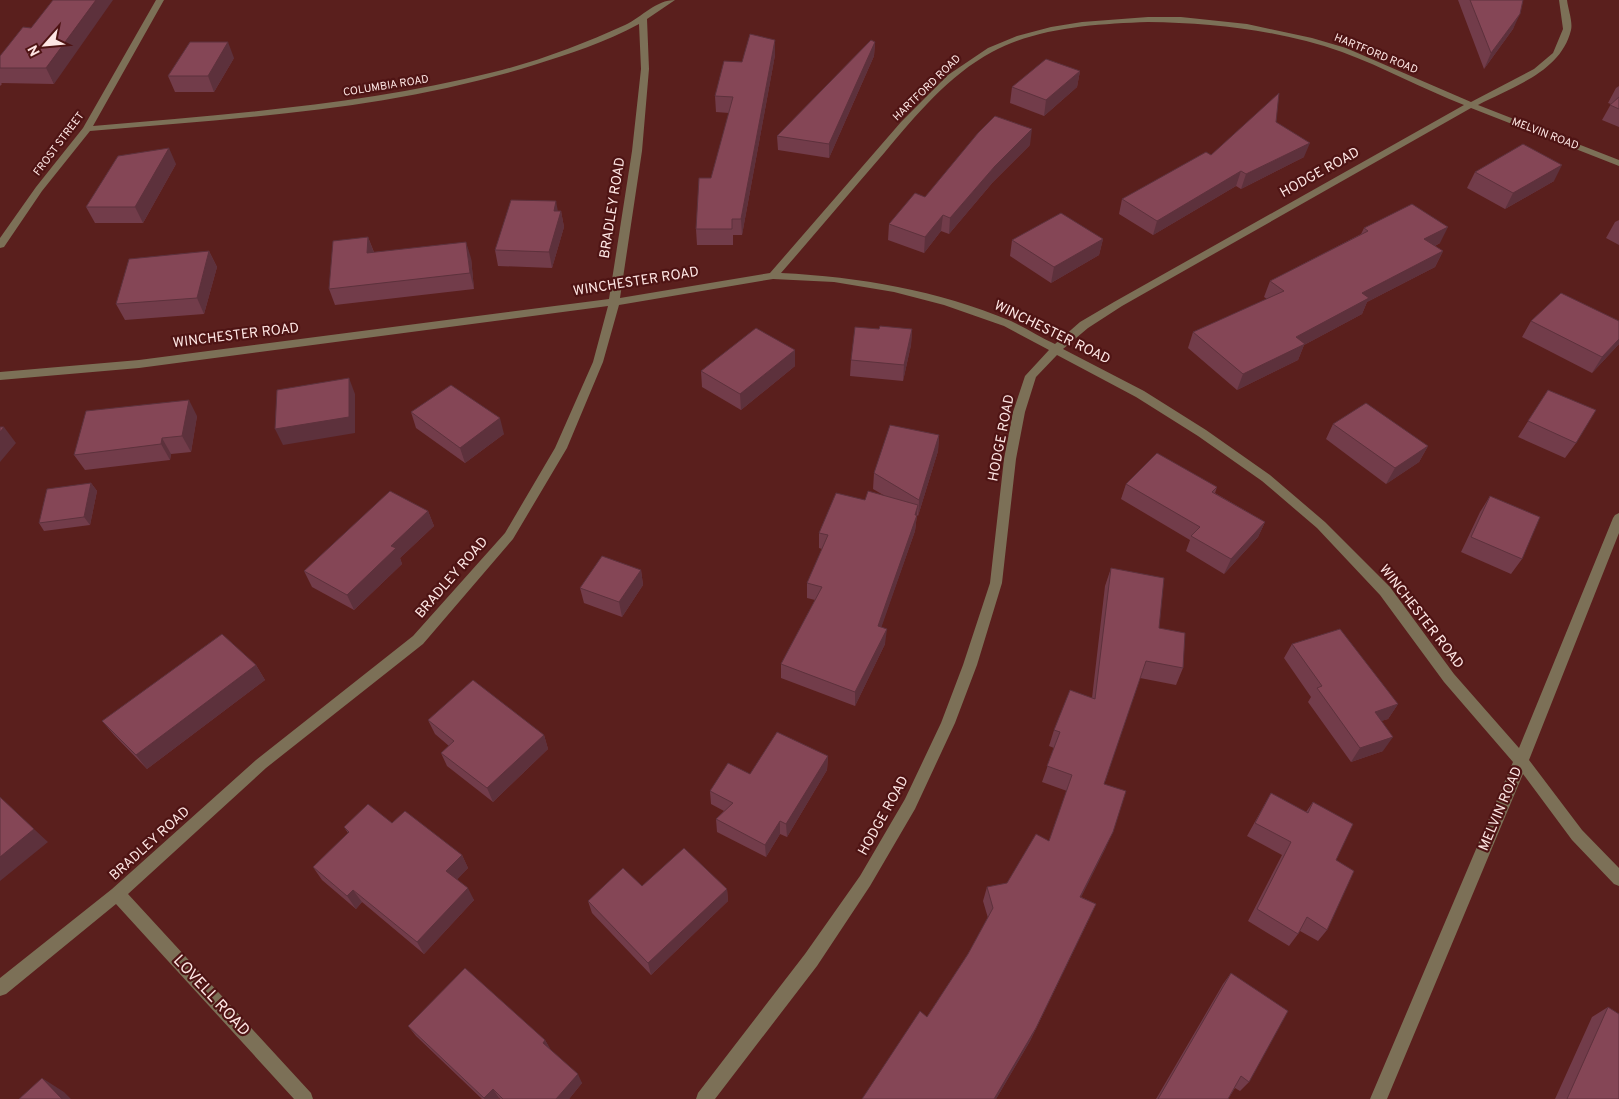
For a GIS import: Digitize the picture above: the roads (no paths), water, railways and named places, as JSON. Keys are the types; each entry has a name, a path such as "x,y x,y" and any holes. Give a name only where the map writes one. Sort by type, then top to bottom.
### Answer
{"street":[{"name":"FROST STREET","path":"0,246 39,189 87,129 160,0"},
{"name":"COLUMBIA ROAD","path":"87,129 253,115 358,102 457,85 531,65 631,26 670,0"},
{"name":"HODGE ROAD","path":"704,1099 811,960 865,881 910,804 948,723 970,665 996,583 1010,459 1019,412 1031,376 1056,349 1084,325 1118,304 1471,105 1537,71 1558,54 1567,29 1563,0"},
{"name":"BRADLEY ROAD","path":"0,988 117,894 261,764 418,640 509,536 561,448 598,362 614,302 637,151 645,70 642,18"},
{"name":"HARTFORD ROAD","path":"773,276 914,113 965,65 1003,43 1056,28 1114,20 1165,19 1213,22 1254,29 1300,38 1343,50 1471,105"},
{"name":"MELVIN ROAD","path":"1471,105 1619,163"},
{"name":"WINCHESTER ROAD","path":"0,376 139,364 614,302 773,276 834,279 894,289 947,302 1008,324 1140,394 1202,433 1266,478 1321,525 1385,591 1449,678 1521,761 1577,835 1619,879"},
{"name":"MELVIN ROAD","path":"1378,1099 1521,761 1619,518"},
{"name":"LOVELL ROAD","path":"117,894 305,1099"}]}
